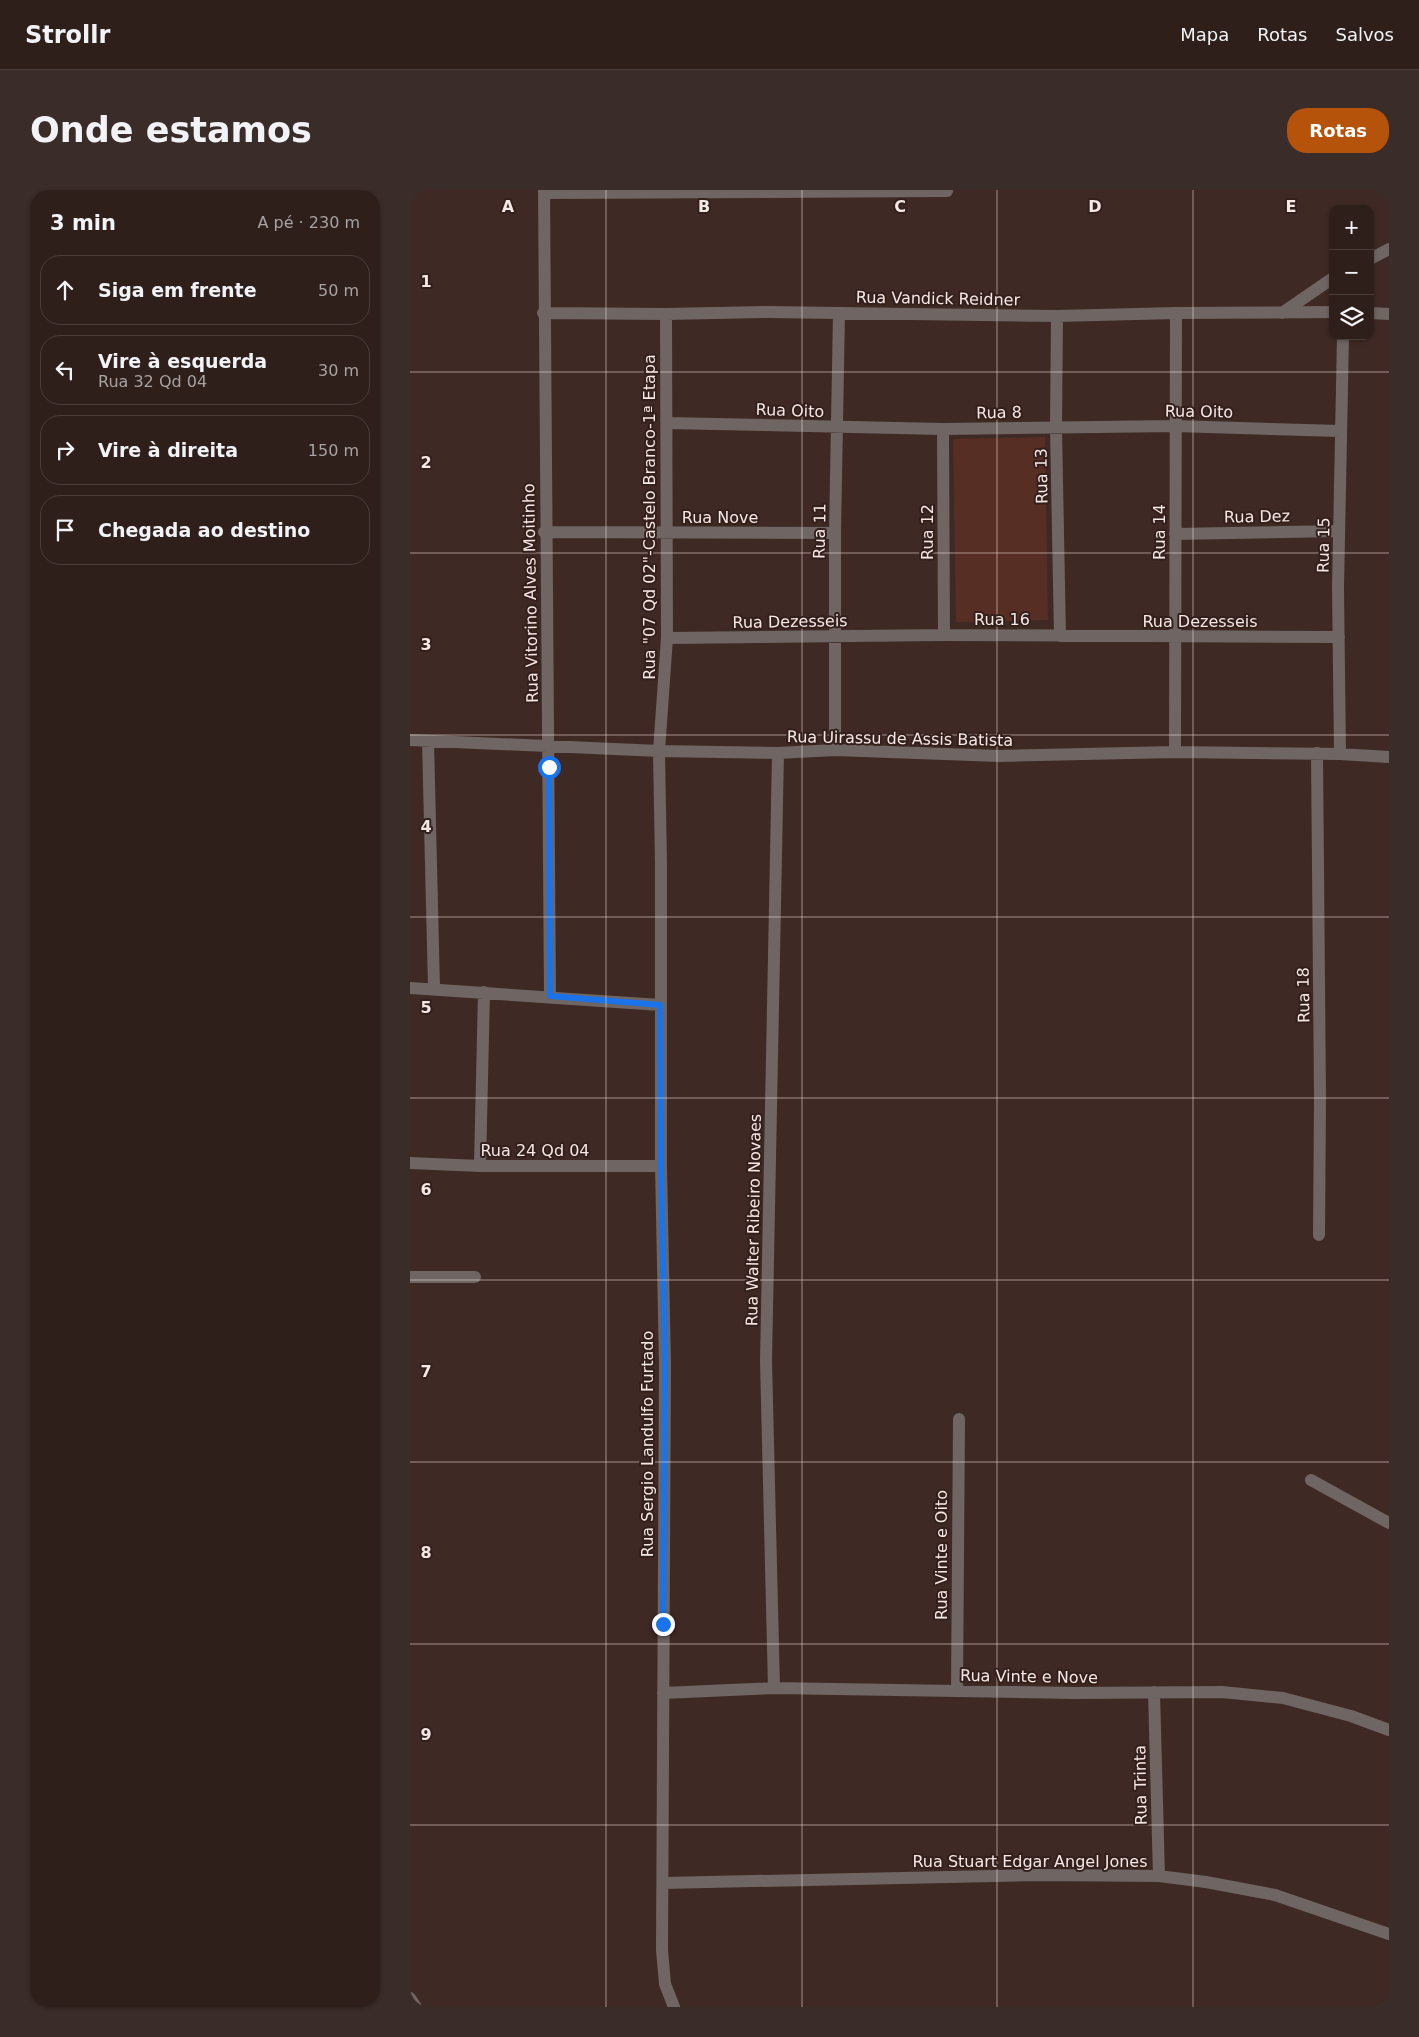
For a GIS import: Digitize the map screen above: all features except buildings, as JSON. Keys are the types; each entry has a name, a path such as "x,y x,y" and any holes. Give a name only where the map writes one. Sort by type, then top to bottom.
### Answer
{"street":[{"path":"544,192 947,191"},
{"name":"Rua Vitorino Alves Moitinho","path":"544,192 544,532 549,747 550,996"},
{"path":"1374,257 1389,249"},
{"path":"1282,312 1329,281"},
{"name":"Rua Vandick Reidner","path":"544,313 838,313 1058,316 1329,312"},
{"name":"Rua 11","path":"835,750 838,313"},
{"name":"Rua 14","path":"1175,752 1176,313"},
{"path":"1374,313 1389,314"},
{"name":"Rua \"07 Qd 02\"-Castelo Branco-1ª Etapa","path":"660,1005 662,864 660,751 667,638 668,533 666,314"},
{"name":"Rua 13","path":"1058,316 1056,428 1060,636"},
{"name":"Rua 15","path":"1340,754 1339,531 1343,340"},
{"name":"Rua Oito","path":"667,423 943,429"},
{"name":"Rua Oito","path":"1056,428 1176,426 1340,432"},
{"name":"Rua 8","path":"943,429 1056,428"},
{"name":"Rua 12","path":"943,429 944,635"},
{"name":"Rua Dez","path":"1175,534 1339,531"},
{"name":"Rua Nove","path":"544,532 835,533"},
{"name":"Rua 16","path":"944,635 1060,636"},
{"name":"Rua Dezesseis","path":"667,638 944,635"},
{"name":"Rua Dezesseis","path":"1060,636 1339,637"},
{"name":"Rua Uirassu de Assis Batista","path":"410,740 660,751 778,752 835,750 999,756 1175,752 1340,754 1389,757"},
{"path":"428,741 434,988"},
{"name":"Rua Walter Ribeiro Novaes","path":"774,1688 766,1361 778,752"},
{"name":"Rua 18","path":"1317,754 1320,1098 1319,1235"},
{"path":"410,988 434,988 660,1005"},
{"path":"480,1166 484,992"},
{"name":"Rua Sergio Landulfo Furtado","path":"660,1005 665,1365 662,1950 665,1984 674,2007"},
{"name":"Rua 24 Qd 04","path":"410,1164 661,1166"},
{"path":"410,1277 475,1277"},
{"name":"Rua Vinte e Oito","path":"957,1691 959,1419"},
{"path":"1311,1480 1389,1523"},
{"name":"Rua Vinte e Nove","path":"664,1693 774,1688 1222,1692 1283,1698 1351,1716 1389,1730"},
{"name":"Rua Trinta","path":"1154,1692 1159,1876"},
{"name":"Rua Stuart Edgar Angel Jones","path":"663,1883 1038,1875 1159,1876 1206,1882 1275,1895 1389,1934"},
{"path":"410,1998 416,2007"}],"shaded area":[{"path":"1045,437 1048,620 956,622 953,439"}],"route":[{"path":"549,767 550,996 660,1005 665,1365 663,1624"}]}
